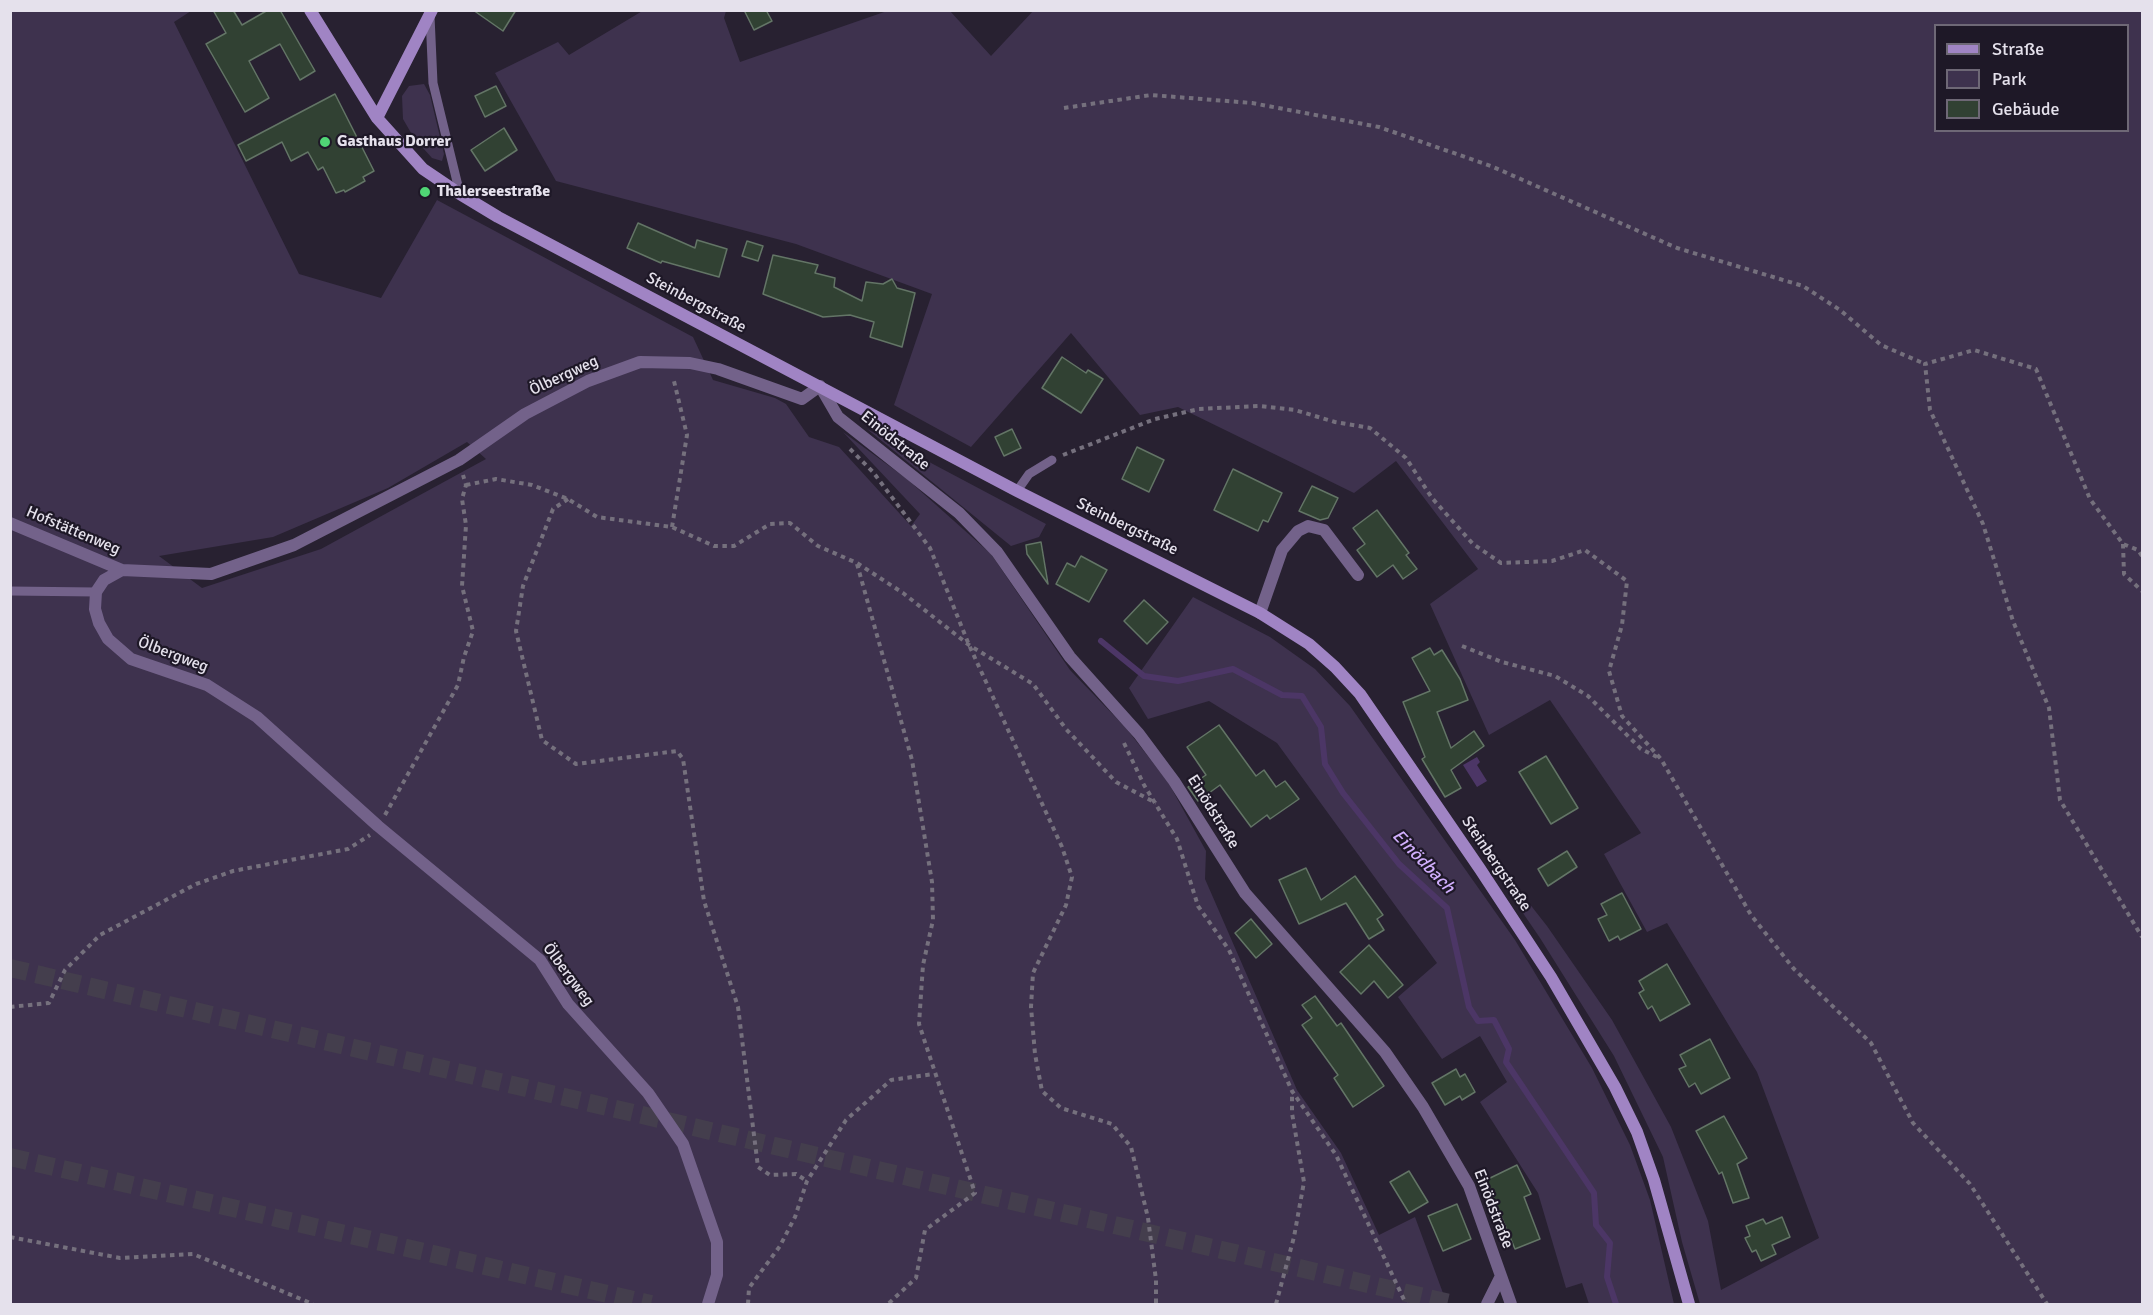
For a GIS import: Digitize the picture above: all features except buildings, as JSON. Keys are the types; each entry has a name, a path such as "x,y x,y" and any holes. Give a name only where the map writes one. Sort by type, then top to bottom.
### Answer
{"main road":[{"name":"Steinbergstraße","path":"310,10 377,118 423,169 460,194 498,217 1017,491 1260,613 1309,644 1360,694 1551,977 1637,1132 1665,1214 1675,1260 1689,1305"},
{"path":"377,118 431,12"}],"street":[{"name":"Ölbergweg","path":"122,570 211,574 294,545 459,460 525,414 588,381 640,362 690,363 718,369 802,399 820,386"},
{"name":"Einödstraße","path":"820,386 838,417 959,513 997,552 1070,657 1146,743 1174,781 1245,893 1385,1052 1423,1107 1469,1186 1511,1305"},
{"name":"Hofstättenweg","path":"10,523 122,570"},
{"path":"1260,613 1282,550 1298,531 1308,526 1324,530 1358,575"},
{"path":"96,592 104,580 122,570"},
{"name":"Ölbergweg","path":"96,592 95,609 99,623 108,639 131,659 207,685 257,717 378,826 540,960 568,1004 648,1092 683,1144 717,1242 717,1275 708,1305"},
{"path":"1487,1305 1501,1276"}],"lane":[{"path":"431,12 433,83 460,194"},
{"path":"1017,491 1029,474 1052,460"},
{"path":"10,591 96,592"}],"path":[{"path":"1065,108 1152,95 1252,103 1379,127 1491,166 1677,248 1803,286 1840,310 1881,345 1925,364 1974,350 2037,369 2090,499 2123,544 2140,550 2142,556"},
{"path":"670,363 687,435 672,527"},
{"path":"1925,364 1930,410 1983,524 2013,621 2049,708 2060,800 2142,937"},
{"path":"1052,460 1155,419 1199,409 1268,407 1295,410 1335,422 1370,428 1406,458 1432,498 1473,544 1501,563 1552,561 1585,550 1627,581 1622,625 1609,671 1622,716 1661,759 1751,915 1794,969 1871,1043 1912,1123 1970,1184 2047,1305"},
{"path":"848,447 873,471 930,548 969,645 1062,847 1072,877 1066,906 1033,973 1030,1007 1042,1091 1060,1108 1112,1124 1131,1147 1148,1218 1156,1280 1156,1305"},
{"path":"466,485 496,479 532,485 568,499 597,517 672,527 714,546 735,546 770,524 790,523 818,546 857,563 903,593 969,645 1033,684 1066,729 1116,782 1156,803"},
{"path":"568,499 553,509 523,586 516,631 542,740 576,764 677,751 683,759 704,901 738,1007 758,1167 770,1175 796,1174 807,1181"},
{"path":"2123,544 2124,574 2142,591"},
{"path":"857,563 912,760 932,882 933,920 923,965 919,1024 975,1193 925,1230 916,1278 888,1305"},
{"path":"1462,646 1502,662 1555,676 1588,696 1641,749 1661,759"},
{"path":"1123,741 1177,839 1198,906 1229,950 1292,1091 1336,1155 1406,1305"},
{"path":"10,1006 49,1003"},
{"path":"747,1305 749,1288 780,1246 795,1216 807,1181 846,1120 891,1080 934,1074"},
{"path":"1276,1305 1294,1237 1304,1182 1294,1132 1292,1091"},
{"path":"10,1237 120,1258 193,1254 258,1279 313,1305"}],"green space":[{"path":"644,10 726,11 724,18 740,62 890,10 950,11 991,56 1034,10 2142,11 2142,1304 1700,1304 1682,1242 1663,1157 1614,1056 1540,938 1462,824 1466,823 1547,926 1612,1020 1671,1127 1708,1221 1721,1290 1819,1238 1757,1072 1667,923 1647,932 1604,854 1641,833 1550,700 1489,735 1430,604 1478,569 1396,461 1354,493 1178,407 1140,415 1071,333 971,447 894,405 932,294 796,244 556,181 495,73 558,42 569,55"},
{"path":"10,11 191,11 174,22 299,274 381,298 437,200 693,337 713,380 775,398 786,404 809,437 839,447 911,526 920,514 843,432 907,479 991,554 1070,670 1126,728 1168,782 1206,851 1205,879 1297,1090 1341,1153 1379,1235 1415,1217 1447,1304 11,1304","holes":["467,442 486,459 321,549 202,588 159,556 273,537 388,488"]},
{"path":"424,84 430,95 444,154 442,161 432,158 414,138 403,119 402,96 409,86"},
{"path":"867,429 1046,524 1039,537 1011,546"},
{"path":"1193,597 1270,637 1315,669 1350,706 1515,940 1592,1068 1630,1145 1650,1200 1674,1304 1589,1304 1582,1283 1566,1288 1538,1193 1480,1102 1507,1082 1480,1036 1442,1059 1398,997 1437,963 1277,743 1209,701 1148,719 1129,688"}],"shaded area":[{"path":"1477,757 1480,762 1477,765 1487,781 1477,787 1463,765"}],"waterway":[{"name":"Einödbach","path":"1101,641 1144,676 1178,681 1233,669 1282,695 1302,696 1321,727 1325,764 1343,793 1399,864 1447,908 1469,1007 1478,1021 1494,1020 1509,1049 1506,1062 1594,1193 1596,1225 1610,1243 1607,1277 1616,1304"}],"tunnel":[{"path":"10,968 1454,1304"},
{"path":"10,1157 651,1304"}],"place":[{"name":"Gasthaus Dorrer","path":"325,142"},
{"name":"Thalerseestraße","path":"425,192"}]}
